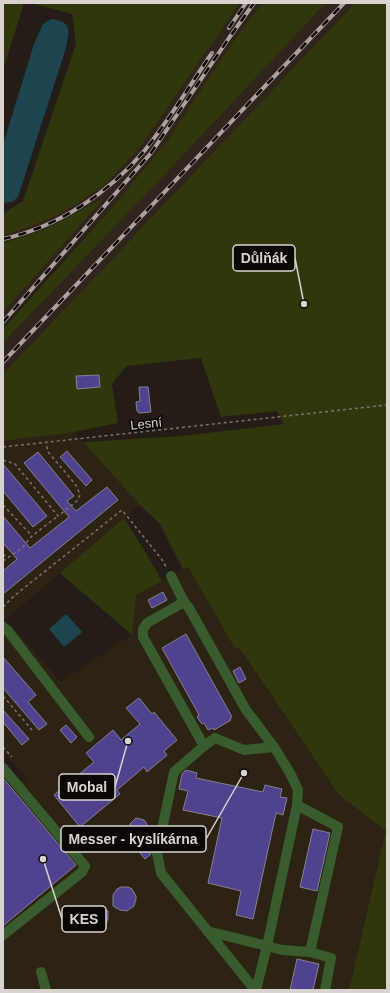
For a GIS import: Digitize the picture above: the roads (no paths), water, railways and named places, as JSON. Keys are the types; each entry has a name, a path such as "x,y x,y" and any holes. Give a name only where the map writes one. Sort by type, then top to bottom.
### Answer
{"street":[{"path":"171,576 184,602 189,608 246,710 274,747 290,773 298,790 297,805 267,946 256,990"},
{"path":"184,602 147,623 143,630 143,637 204,746"},
{"path":"3,627 8,631 88,737"},
{"path":"256,990 161,873 157,854 174,772 215,738 244,750 274,747"},
{"path":"3,768 85,866 82,872 3,935"},
{"path":"297,805 338,827 310,952"},
{"path":"207,931 282,950 310,952 331,958 325,990"},
{"path":"41,972 46,990"}],"water":[{"path":"51,19 63,22 68,28 66,48 18,197 12,202 3,203 3,145 34,44 43,24"},
{"path":"66,614 82,632 64,647 49,629"}],"railway":[{"path":"229,28 246,3"},
{"path":"3,322 151,153 254,3"},
{"path":"3,362 344,3"},
{"path":"3,239 43,226 63,217 99,194 131,166 154,139 212,53"}],"place":[{"name":"Důlňák","path":"304,304"},
{"name":"Mobal","path":"128,741"},
{"name":"Messer - kyslíkárna","path":"244,773"},
{"name":"KES","path":"43,859"}]}
